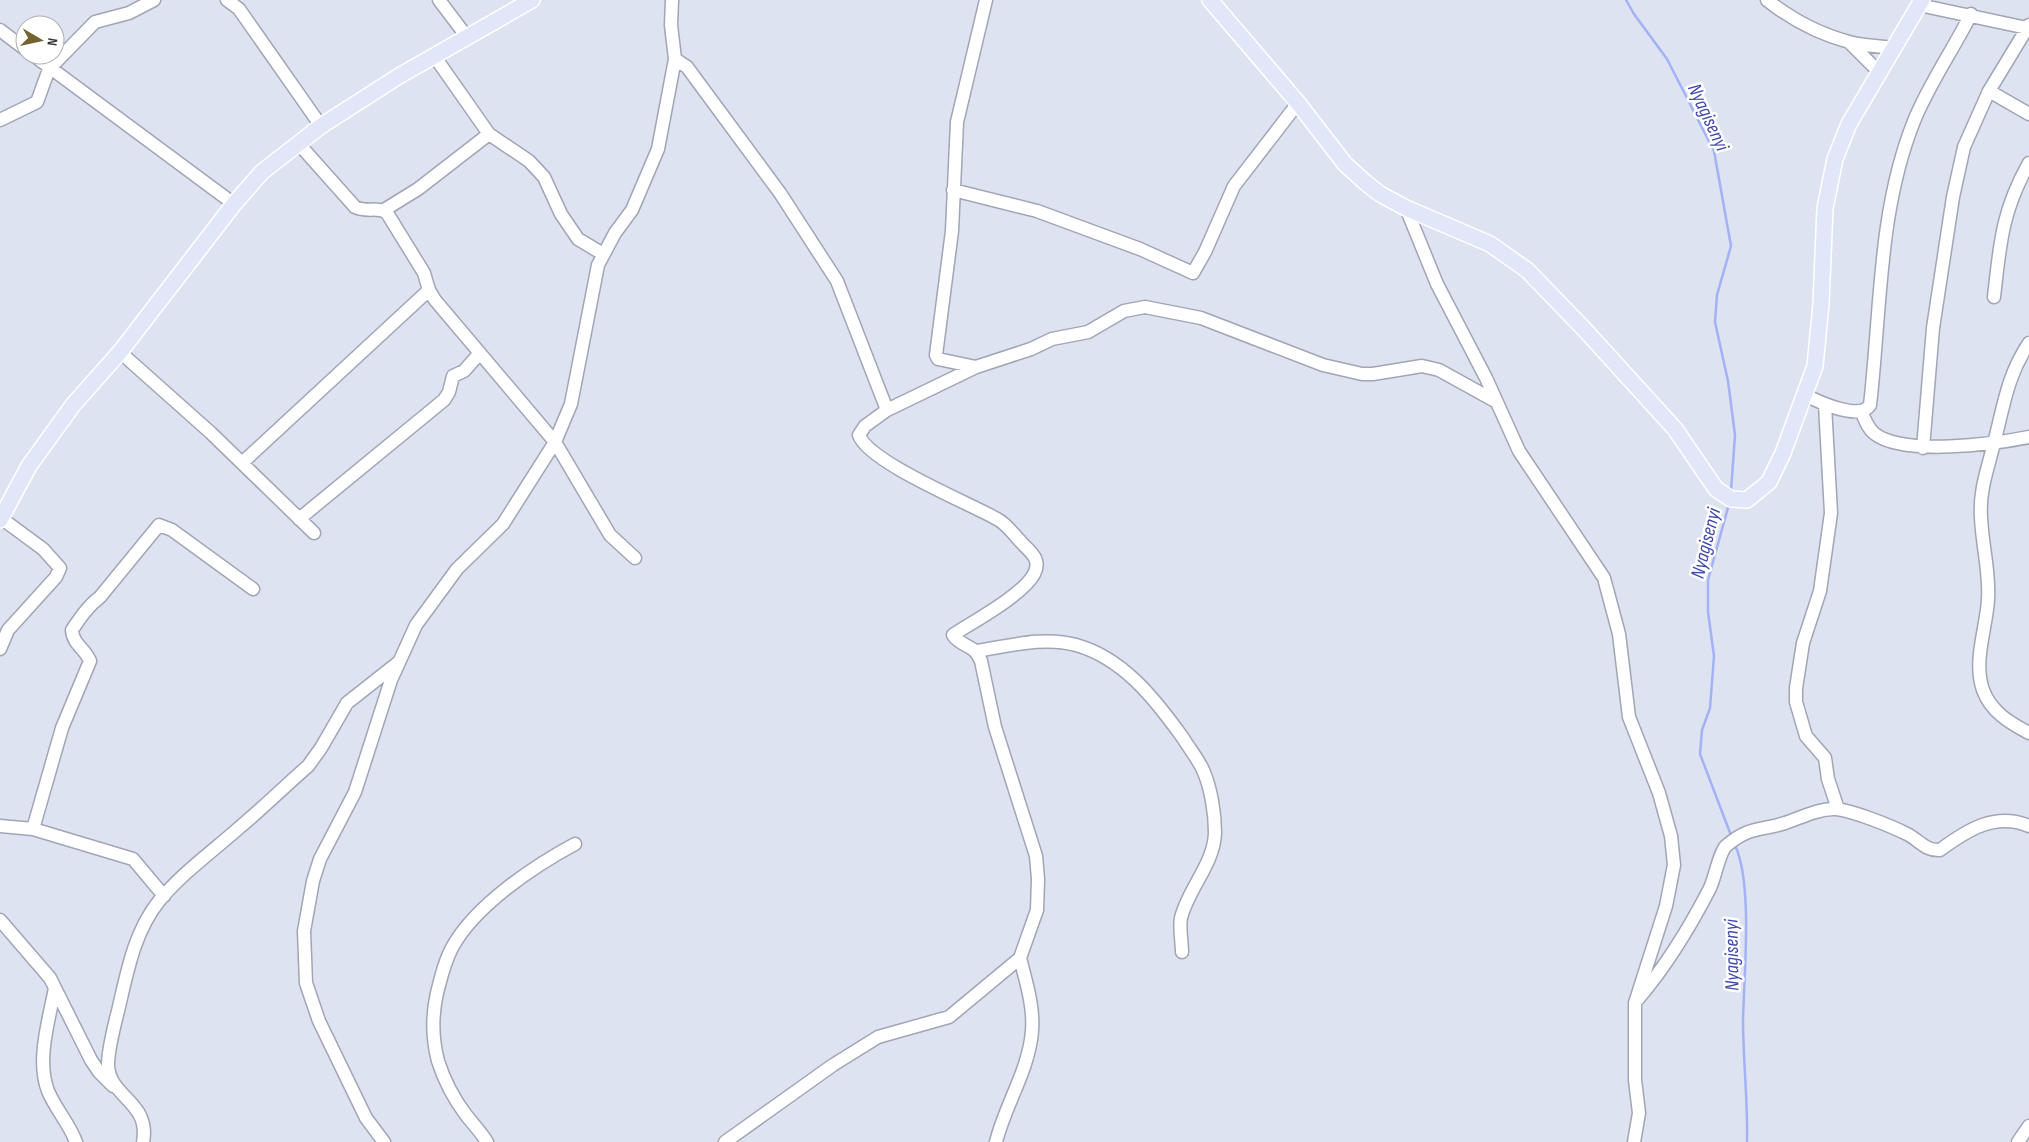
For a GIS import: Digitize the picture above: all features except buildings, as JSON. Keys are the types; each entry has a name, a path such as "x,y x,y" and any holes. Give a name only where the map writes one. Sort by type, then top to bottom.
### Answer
{"main road":[{"path":"1,519 29,466 73,405 120,352 234,204 262,172 321,126 399,76 532,0"},
{"path":"1210,0 1298,103 1345,164 1380,194 1406,208 1490,244 1527,270 1585,330 1675,429 1716,489 1730,500 1747,500 1769,482 1806,395 1816,366 1825,208 1835,159 1849,124 1921,2"}],"street":[{"path":"0,120 37,102 50,69 95,22 130,13 154,0"},
{"path":"227,0 239,9 321,126"},
{"path":"439,0 466,37"},
{"path":"384,1142 366,1118 319,1021 306,983 304,931 313,881 320,859 355,792 391,680 416,625 429,604 471,553 503,524 555,442 570,404 598,265 603,254 632,210 658,149 675,59 671,25 672,0"},
{"path":"976,367 938,359 936,355 952,231 957,122 986,0"},
{"path":"1767,0 1782,12 1811,28 1850,42 1895,48"},
{"path":"1921,2 2028,26 1989,91 1964,147 1953,197 1933,328 1923,448"},
{"path":"1806,395 1825,405 1861,411 1867,409 1870,405 1885,231 1904,154 1914,120 1971,14"},
{"path":"0,30 15,41"},
{"path":"1850,42 1879,72"},
{"path":"435,57 489,134 529,161 544,177 561,214 578,239 603,254"},
{"path":"675,59 687,66 748,148 837,281 887,410"},
{"path":"45,65 103,105 234,204"},
{"path":"1989,91 2029,114"},
{"path":"953,190 1037,211 1140,249 1193,273 1205,252 1234,186 1298,103"},
{"path":"298,143 355,206 362,211 384,210 418,189 489,134"},
{"path":"1994,297 2004,218 2012,196 2029,162"},
{"path":"1406,208 1437,284 1519,451 1604,578 1619,634 1628,717 1659,793 1671,836 1674,864 1666,906 1635,1003 1634,1080 1639,1113 1634,1142"},
{"path":"384,210 424,273 429,290 480,354 555,442 610,535 635,558"},
{"path":"242,463 429,290"},
{"path":"1182,952 1181,919 1192,889 1207,862 1215,834 1211,797 1203,769 1158,704 1123,670 1102,655 1075,645 1052,642 978,651 957,640 953,636 1009,600 1034,574 1037,562 1033,553 998,519 938,490 873,452 862,442 860,434 865,426 887,410 976,367 1052,339 1088,332 1124,311 1145,307 1193,316 1323,365 1362,374 1382,373 1422,366 1438,370 1495,402"},
{"path":"2029,343 2010,377 1981,488 1980,516 1987,568 1988,599 1978,669 1983,691 1996,712 2012,724 2029,733"},
{"path":"120,352 242,463 314,533"},
{"path":"299,519 444,400 449,392 453,376 464,371 480,354"},
{"path":"1825,405 1831,513 1820,591 1803,644 1796,688 1796,702 1806,736 1825,758 1828,780 1838,809"},
{"path":"1861,411 1868,428 1874,434 1882,438 1923,448 2029,437"},
{"path":"0,649 8,630 56,577 60,568 43,549 1,519"},
{"path":"34,829 62,728 90,662 88,656 73,640 72,630 89,605 100,598 155,528 159,525 172,530 253,589"},
{"path":"730,1140 833,1065 878,1037 949,1018 1020,958 1037,910 1038,879 1036,856 995,728 978,651"},
{"path":"116,1088 108,1064 112,1040 132,955 146,922 164,896 194,866 308,766 322,748 347,703 400,662"},
{"path":"1635,1003 1658,975 1710,887 1724,848 1747,831 1782,824 1817,812 1838,809 1909,835 1929,850 1940,850 1965,832 1995,821 2009,820 2029,826"},
{"path":"0,826 34,829 133,859 164,896"},
{"path":"487,1142 452,1093 438,1061 433,1034 434,1006 442,975 453,946 477,916 538,864 575,844"},
{"path":"0,920 38,961 55,988 95,1066 134,1104 143,1123 143,1142"},
{"path":"996,1142 1028,1056 1032,1032 1032,1011 1020,958"},
{"path":"55,988 47,1027 43,1070 48,1091 59,1112 70,1125 76,1142"},
{"path":"2018,1142 2029,1126"}],"waterway":[{"name":"Nyagisenyi","path":"1626,0 1667,59 1714,151 1731,246 1717,295 1715,322 1728,381 1735,435 1731,491"},
{"name":"Nyagisenyi","path":"1729,504 1708,580 1708,612 1714,656 1710,708 1702,730 1700,754 1732,838"},
{"name":"Nyagisenyi","path":"1735,845 1741,862 1746,905 1743,1020 1747,1142"}]}
